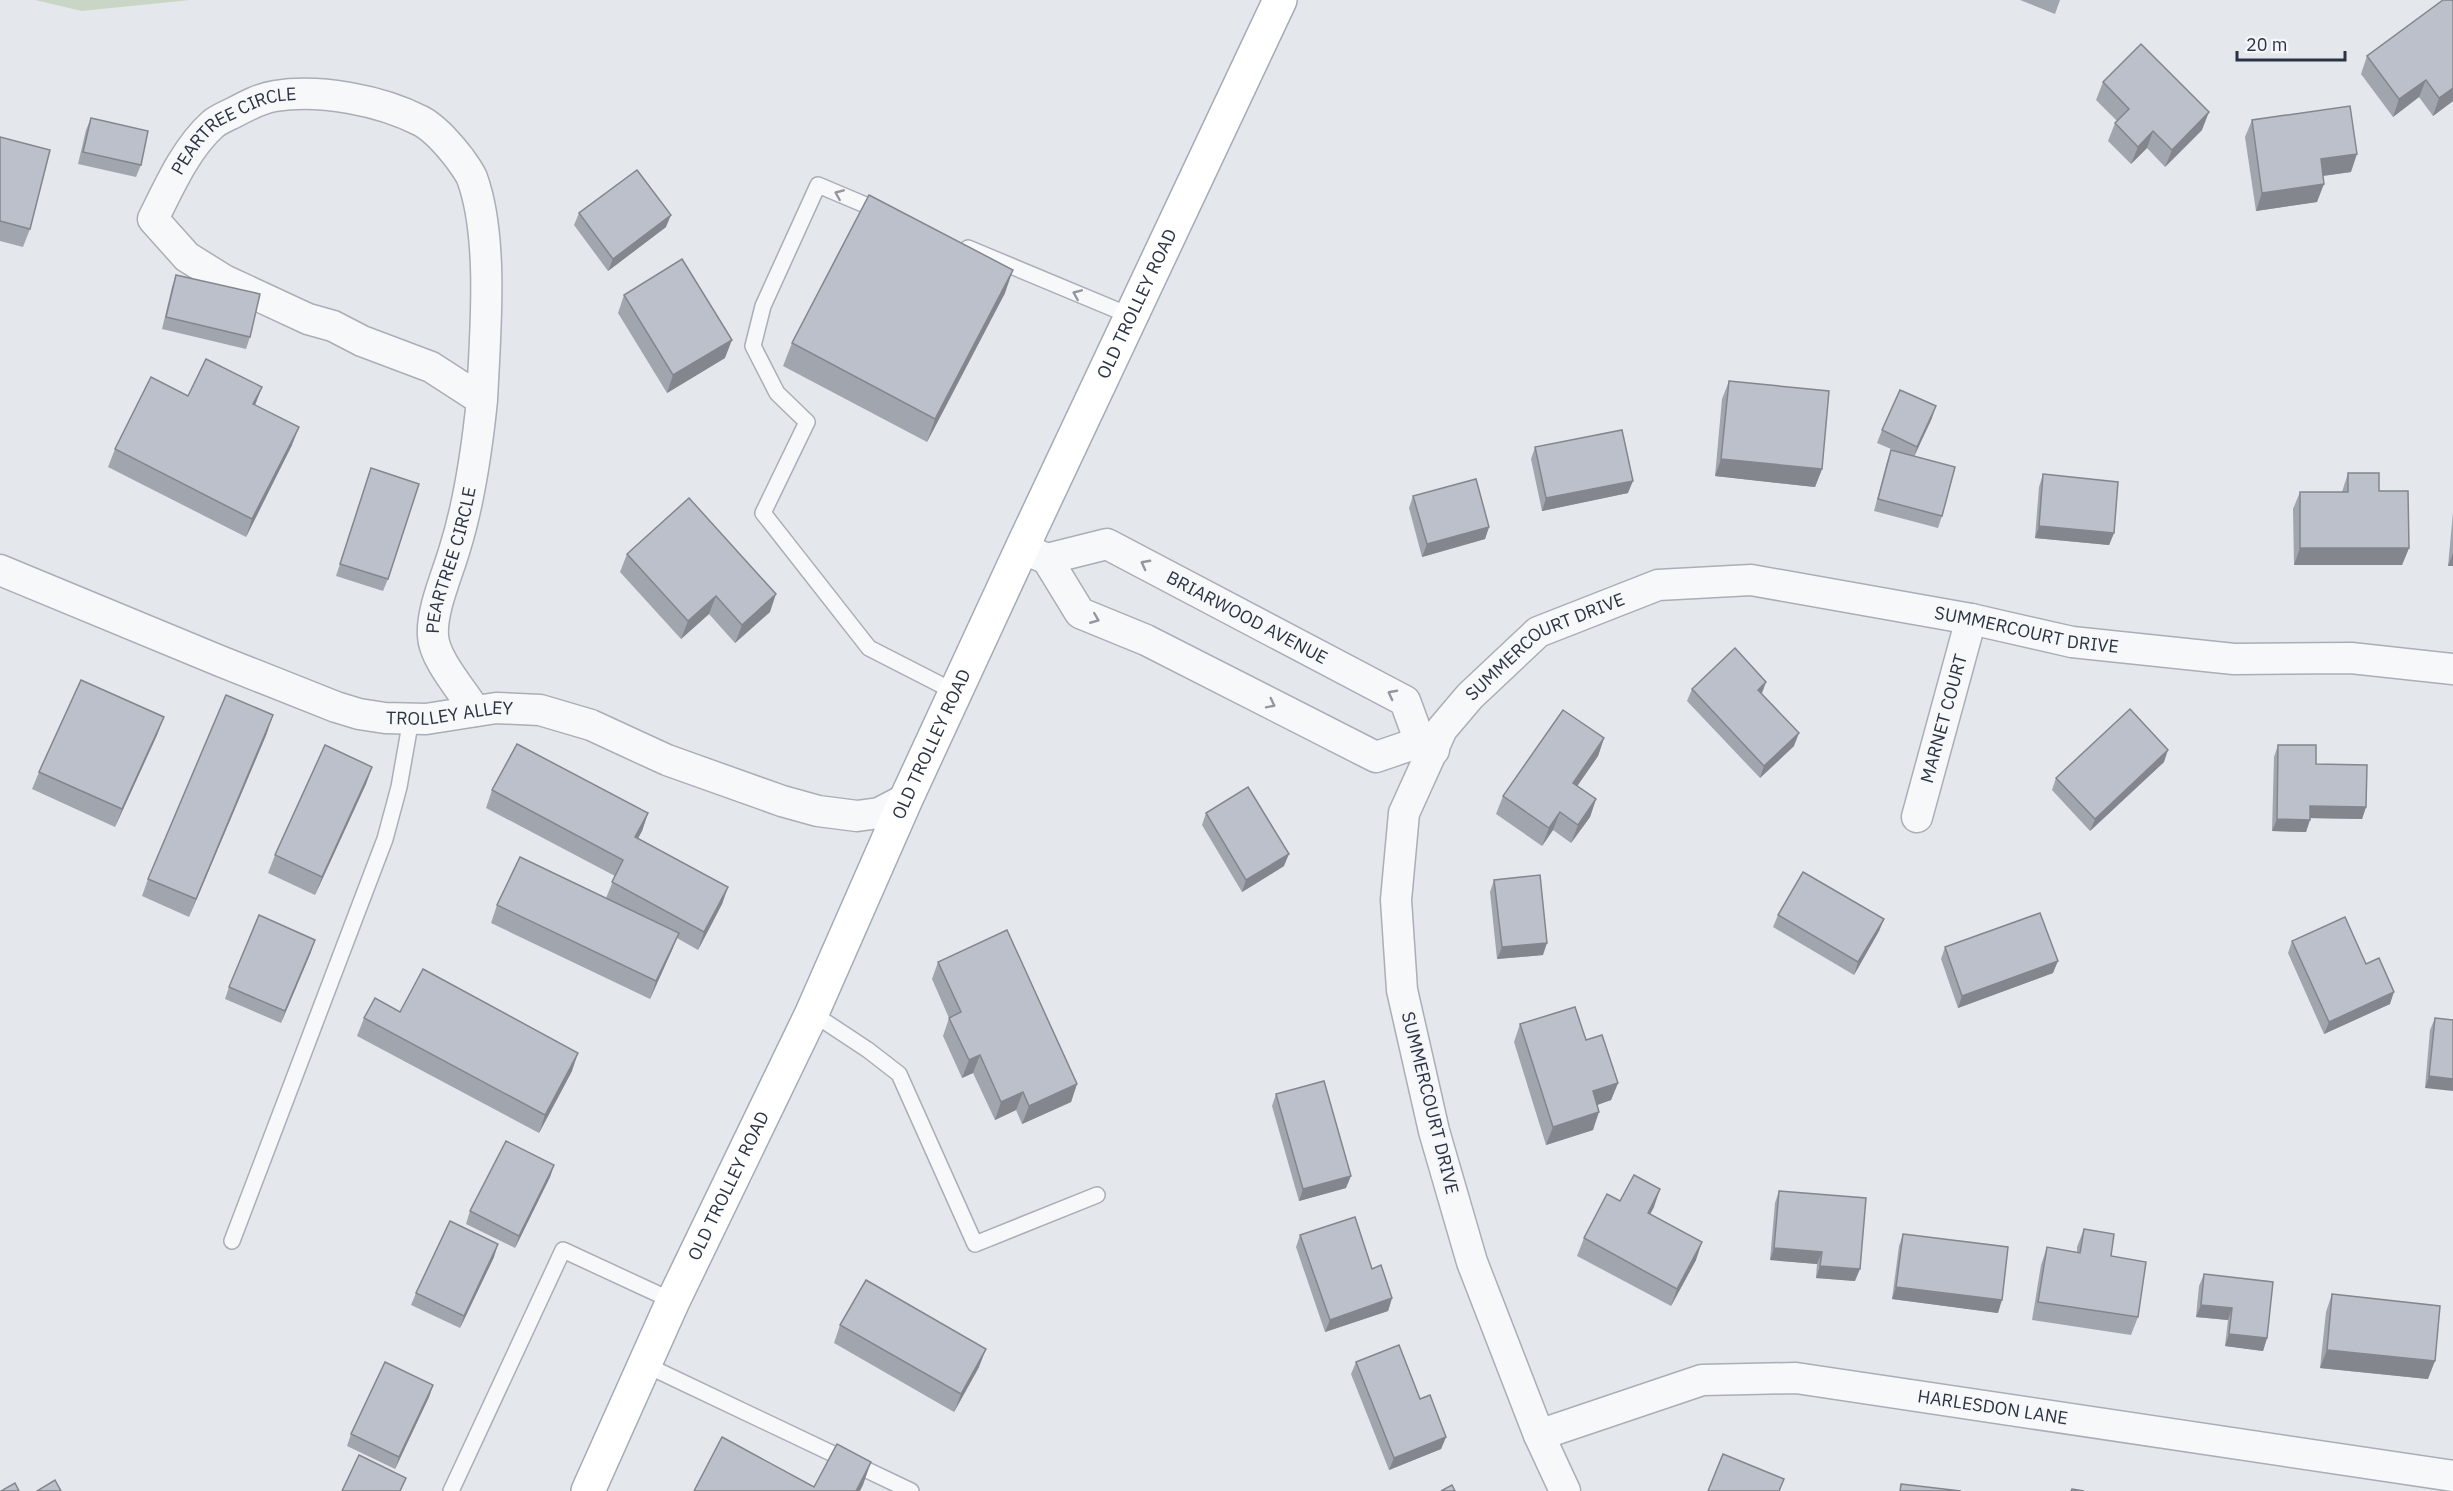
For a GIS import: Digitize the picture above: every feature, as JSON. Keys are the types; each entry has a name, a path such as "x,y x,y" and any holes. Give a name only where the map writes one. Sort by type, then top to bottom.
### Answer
{"main road":[{"name":"OLD TROLLEY ROAD","path":"588,1491 673,1301 812,1013 955,692 1035,554 1131,316 1280,0"}],"street":[{"name":"PEARTREE CIRCLE","path":"476,711 436,652 433,635 441,586 456,547 467,500 482,400 486,318 483,238 479,205 471,176 452,148 422,122 366,101 304,93 273,96 243,107 214,123 180,164 153,219 187,257 224,280 259,297 308,319 333,326 362,341 431,367 482,400"},
{"name":"BRIARWOOD AVENUE","path":"1035,554 1107,544 1405,701 1427,746"},
{"path":"1035,554 1080,613 1146,640 1376,757 1427,746"},
{"name":"TROLLEY ALLEY","path":"0,570 336,707 385,718 411,719 426,719 496,708 540,710 591,725 667,760 782,801 818,811 857,816 879,813 906,799"},
{"name":"SUMMERCOURT DRIVE","path":"1565,1491 1539,1435 1472,1262 1434,1131 1402,990 1396,900 1404,813 1427,746 1470,696 1538,632 1658,585 1751,580 1971,620 2072,642 2234,659 2351,658 2453,669"},
{"name":"MARNET COURT","path":"1917,817 1971,620"},
{"name":"HARLESDON LANE","path":"1539,1435 1702,1380 1796,1378 2453,1476"}],"lane":[{"path":"893,217 818,185 763,306 753,346 777,393 807,422 763,513 869,648 955,692"},
{"path":"958,244 1131,316"},
{"path":"232,1241 385,839 399,787 411,719"},
{"path":"812,1013 868,1050 899,1074 975,1244 1097,1195"},
{"path":"451,1491 563,1251 673,1301"},
{"path":"646,1365 911,1491"}],"green space":[{"path":"35,0 190,0 82,11"}],"building":[{"path":"2443,0 2453,2 2453,88 2439,98 2426,80 2399,99 2367,56"},
{"path":"2141,44 2209,112 2172,150 2153,131 2138,147 2115,123 2129,109 2103,82"},
{"path":"2350,106 2357,154 2321,159 2324,184 2262,193 2252,120"},
{"path":"91,118 148,131 141,165 83,152"},
{"path":"0,137 50,150 30,229 0,221"},
{"path":"637,170 671,215 613,259 579,213"},
{"path":"869,195 1013,270 935,419 792,343"},
{"path":"682,259 732,340 673,375 624,295"},
{"path":"176,275 260,294 250,337 166,317"},
{"path":"206,359 262,387 253,404 299,427 252,519 115,449 151,377 188,396"},
{"path":"1729,381 1829,391 1822,469 1721,459"},
{"path":"1900,390 1936,406 1917,447 1882,430"},
{"path":"1622,430 1633,481 1546,498 1535,447"},
{"path":"1891,450 1955,467 1942,516 1878,499"},
{"path":"371,468 419,484 388,579 340,564"},
{"path":"2348,473 2379,473 2379,491 2408,491 2409,548 2300,548 2300,492 2348,492"},
{"path":"2043,474 2118,482 2114,533 2039,526"},
{"path":"1476,479 1489,527 1427,544 1413,496"},
{"path":"689,498 776,594 742,625 716,596 688,621 627,554"},
{"path":"1735,648 1766,682 1758,690 1799,733 1764,766 1692,689"},
{"path":"81,680 164,717 122,809 39,772"},
{"path":"226,695 273,715 196,899 148,879"},
{"path":"2130,709 2168,750 2095,819 2056,778"},
{"path":"1563,710 1604,738 1573,783 1596,799 1578,825 1560,812 1549,828 1503,796"},
{"path":"517,744 648,813 635,837 728,887 704,932 612,882 623,860 492,790"},
{"path":"325,745 372,767 322,877 275,855"},
{"path":"2278,745 2316,745 2316,764 2367,765 2366,807 2310,806 2310,820 2277,819"},
{"path":"1248,787 1289,854 1246,880 1206,813"},
{"path":"520,857 679,933 656,981 497,905"},
{"path":"1803,872 1884,919 1858,962 1778,915"},
{"path":"1540,875 1547,943 1502,947 1494,880"},
{"path":"2040,913 2058,961 1962,996 1945,947"},
{"path":"259,915 315,940 285,1011 229,987"},
{"path":"2345,917 2366,964 2379,958 2394,992 2329,1022 2292,941"},
{"path":"1007,930 1077,1084 1029,1106 1023,1092 1001,1102 980,1055 969,1060 949,1018 961,1012 938,962"},
{"path":"423,969 578,1053 545,1115 364,1018 375,998 400,1012"},
{"path":"1575,1007 1586,1040 1602,1035 1618,1083 1593,1091 1599,1112 1553,1127 1520,1024"},
{"path":"2435,1018 2453,1020 2453,1079 2429,1076"},
{"path":"1324,1081 1351,1176 1303,1189 1276,1094"},
{"path":"506,1141 554,1165 519,1236 470,1211"},
{"path":"1634,1175 1660,1189 1648,1213 1702,1242 1677,1289 1584,1238 1607,1194 1620,1201"},
{"path":"1779,1191 1866,1198 1860,1269 1820,1266 1822,1252 1774,1248"},
{"path":"1355,1217 1372,1269 1381,1265 1392,1298 1330,1320 1300,1235"},
{"path":"450,1221 498,1244 464,1316 416,1293"},
{"path":"2084,1229 2114,1234 2111,1256 2146,1262 2138,1317 2038,1302 2047,1247 2080,1253"},
{"path":"1903,1234 2008,1247 2002,1300 1896,1287"},
{"path":"2204,1274 2273,1282 2267,1338 2229,1334 2232,1308 2201,1305"},
{"path":"866,1280 986,1349 961,1394 840,1325"},
{"path":"2332,1294 2440,1306 2435,1361 2327,1350"},
{"path":"1399,1345 1420,1399 1430,1395 1446,1437 1394,1458 1356,1362"},
{"path":"385,1362 433,1385 399,1457 351,1434"},
{"path":"722,1437 814,1487 837,1444 871,1462 856,1491 694,1491"},
{"path":"1723,1454 1784,1479 1779,1491 1708,1491"},
{"path":"359,1455 406,1478 400,1491 342,1491"},
{"path":"55,1480 61,1491 37,1491"},
{"path":"15,1483 19,1491 1,1491"},
{"path":"1901,1484 1961,1491 1900,1491"},
{"path":"1452,1485 1455,1491 1441,1491"}]}
